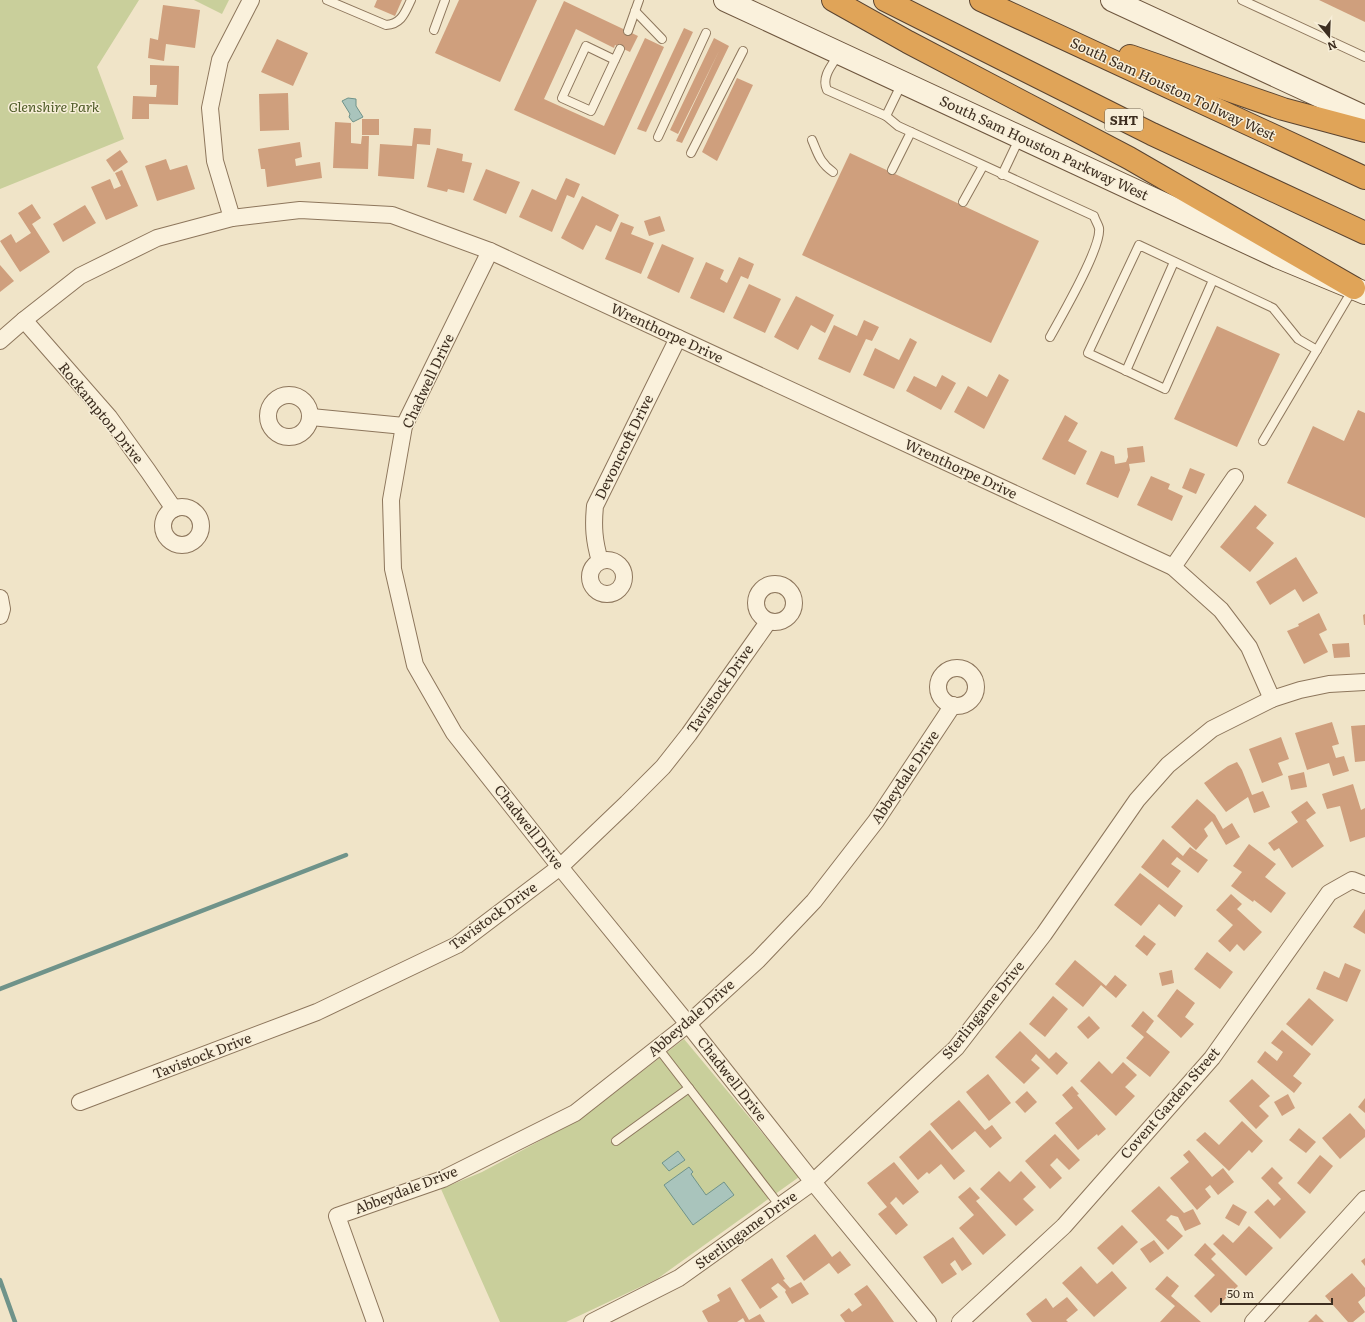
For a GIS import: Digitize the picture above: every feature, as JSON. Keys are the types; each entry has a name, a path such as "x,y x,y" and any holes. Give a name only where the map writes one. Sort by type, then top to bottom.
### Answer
{"highway":[{"path":"833,0 914,46 1128,158 1360,290"},
{"name":"SHT","path":"885,0 1152,134 1365,233"},
{"path":"981,0 1117,51 1283,109 1365,131"},
{"name":"South Sam Houston Tollway West","path":"981,0 1365,178"}],"main road":[{"name":"South Sam Houston Parkway West","path":"725,0 1278,257 1360,290"},
{"path":"1119,1 1365,117"}],"street":[{"path":"232,218 215,161 210,108 220,60 251,0"},
{"name":"Wrenthorpe Drive","path":"0,341 80,276 157,238 232,218 300,210 392,215 490,251 1173,567 1221,610 1249,647 1272,699"},
{"name":"Chadwell Drive","path":"490,251 404,426 391,500 393,569 415,664 454,733 560,867 928,1322"},
{"name":"Rockampton Drive","path":"24,320 108,417 174,509"},
{"name":"Devoncroft Drive","path":"600,561 595,547 593,525 595,506 678,338"},
{"path":"311,417 404,426"},
{"path":"1173,567 1235,477"},
{"path":"0,598 2,609 0,616"},
{"name":"Tavistock Drive","path":"80,1102 317,1012 457,945 560,867 663,767 693,728 768,622"},
{"name":"Sterlingame Drive","path":"592,1322 679,1278 814,1182 956,1048 1044,934 1137,800 1168,765 1212,729 1272,699 1300,690 1329,684 1365,682"},
{"name":"Abbeydale Drive","path":"375,1322 337,1216 443,1179 575,1113 688,1024 758,960 814,901 876,821 953,705"},
{"name":"Covent Garden Street","path":"960,1322 1064,1226 1212,1058 1329,893 1352,880 1365,885"},
{"path":"1253,1322 1365,1198"}],"lane":[{"path":"327,0 386,25 393,25 403,17 411,0"},
{"path":"434,30 445,0"},
{"path":"628,31 639,0"},
{"path":"1242,0 1365,57"},
{"path":"635,11 662,39"},
{"path":"658,137 706,33"},
{"path":"615,60 586,46 562,98 591,111 615,60 620,49"},
{"path":"691,153 743,51"},
{"path":"840,53 824,78 824,86 826,90 886,116 898,126 1002,175 1094,216 1099,228 1096,245 1071,299 1050,336"},
{"path":"886,116 902,82"},
{"path":"892,170 911,132"},
{"path":"1002,175 1020,137"},
{"path":"812,140 824,166 833,172"},
{"path":"963,202 983,166"},
{"path":"1213,280 1165,389 1088,353 1139,245 1273,308 1298,339 1317,350"},
{"path":"1126,371 1174,262"},
{"path":"1263,441 1317,350 1360,290"},
{"path":"658,1048 780,1206"},
{"path":"616,1142 689,1088"}],"green space":[{"name":"Glenshire Park","path":"0,0 139,0 97,67 124,139 0,189"},
{"path":"194,0 229,0 222,14"},
{"path":"684,1039 799,1177 657,1279 566,1322 500,1322 441,1189 482,1172 582,1118"}],"water":[{"path":"348,98 356,99 356,106 363,117 353,122 349,117 350,114 342,101"},
{"path":"678,1151 685,1160 669,1171 662,1163"},
{"path":"689,1167 693,1172 691,1174 706,1195 724,1182 734,1195 693,1225 664,1185"}],"building":[{"path":"377,0 402,0 395,16 374,7"},
{"path":"459,0 537,0 500,82 435,53"},
{"path":"1319,0 1365,0 1365,22"},
{"path":"564,1 638,36 630,52 615,45 614,48 576,29 544,99 604,126 645,38 664,47 615,155 514,110"},
{"path":"163,5 200,10 195,48 166,44 164,61 148,58 150,38 158,40"},
{"path":"684,28 693,32 646,132 637,129"},
{"path":"714,38 729,46 682,143 676,141 719,51 678,134 670,130"},
{"path":"277,39 308,53 293,86 261,72"},
{"path":"150,65 179,66 178,105 149,104 149,119 132,119 133,96 156,97 157,85 150,85"},
{"path":"737,78 753,85 717,161 702,152"},
{"path":"288,93 289,130 260,131 259,94"},
{"path":"362,119 379,119 379,135 362,135"},
{"path":"335,122 351,123 351,143 361,144 362,136 369,136 368,169 333,168"},
{"path":"414,128 431,129 430,145 417,144 414,179 378,176 380,144 412,146"},
{"path":"300,142 302,157 295,159 296,166 320,162 322,178 267,187 265,169 261,169 258,149"},
{"path":"437,148 463,154 462,161 472,163 464,193 448,189 447,192 427,187"},
{"path":"120,150 128,162 114,172 106,160"},
{"path":"850,153 1039,241 991,343 802,255"},
{"path":"166,159 170,170 187,165 195,189 157,201 145,166"},
{"path":"486,169 520,182 506,214 473,200"},
{"path":"122,170 138,206 106,220 91,187 110,179 114,189 121,186 115,173"},
{"path":"566,178 580,184 574,198 567,195 552,232 519,217 532,189 556,200"},
{"path":"582,196 619,215 611,232 596,225 583,250 561,238"},
{"path":"32,204 41,218 32,224 50,252 20,272 0,241 11,234 16,243 31,233 18,213"},
{"path":"85,205 96,223 63,242 53,224"},
{"path":"660,216 665,231 649,236 644,221"},
{"path":"621,222 634,227 631,234 654,243 641,274 605,259"},
{"path":"662,244 694,258 679,293 647,278"},
{"path":"739,257 754,264 748,279 741,276 724,313 690,298 706,262 724,270 720,279 727,283"},
{"path":"0,265 14,281 0,292"},
{"path":"749,284 781,299 765,333 733,318"},
{"path":"796,296 834,315 825,333 811,325 798,350 774,337"},
{"path":"864,320 879,327 872,341 866,339 850,373 818,359 834,325 857,336"},
{"path":"1217,326 1280,354 1237,447 1174,419"},
{"path":"910,338 917,342 894,389 863,375 875,348 899,360"},
{"path":"999,374 1009,380 984,429 954,412 968,386 987,397"},
{"path":"942,375 956,383 941,410 906,391 914,376 936,387"},
{"path":"1358,410 1365,413 1365,518 1287,483 1313,426 1344,441"},
{"path":"1065,415 1078,423 1068,441 1087,451 1075,475 1042,459"},
{"path":"1143,446 1145,462 1129,464 1130,470 1118,498 1086,484 1101,451 1114,456 1115,464 1126,462 1128,457 1127,448"},
{"path":"1190,468 1205,474 1196,494 1182,488"},
{"path":"1151,476 1170,484 1168,489 1183,496 1172,521 1137,505"},
{"path":"1255,505 1267,515 1256,528 1274,543 1250,572 1220,547"},
{"path":"1296,557 1318,593 1303,602 1295,589 1270,605 1256,582"},
{"path":"1319,613 1327,630 1319,634 1328,652 1304,664 1287,631 1299,626 1298,624"},
{"path":"1365,614 1365,625 1364,625 1363,615"},
{"path":"1349,643 1350,657 1334,658 1332,644"},
{"path":"1332,722 1339,744 1332,746 1336,758 1344,756 1349,771 1333,776 1329,763 1307,770 1295,733"},
{"path":"1365,725 1365,761 1355,762 1351,726"},
{"path":"1281,737 1289,759 1278,763 1283,775 1262,783 1249,749"},
{"path":"1237,762 1242,770 1252,795 1263,791 1270,807 1254,813 1248,797 1226,812 1204,783 1228,766"},
{"path":"1304,772 1307,787 1291,790 1288,776"},
{"path":"1353,784 1361,810 1365,808 1365,837 1350,842 1340,806 1327,809 1322,794"},
{"path":"1197,799 1215,815 1223,829 1232,823 1240,837 1226,845 1212,821 1204,829 1208,836 1196,850 1171,827"},
{"path":"1307,801 1316,813 1306,820 1324,846 1292,868 1279,848 1274,851 1268,843 1298,822 1291,812"},
{"path":"1163,839 1183,856 1190,847 1208,860 1198,873 1177,857 1171,864 1181,871 1168,888 1141,867"},
{"path":"1249,844 1276,864 1265,877 1286,893 1271,913 1254,900 1253,902 1231,886 1242,872 1233,866"},
{"path":"1140,873 1183,906 1175,917 1159,904 1141,926 1114,905"},
{"path":"1231,894 1242,904 1237,909 1262,932 1244,951 1237,944 1230,952 1218,941 1233,925 1216,910"},
{"path":"1365,909 1365,934 1353,927"},
{"path":"1144,935 1156,944 1147,956 1135,946"},
{"path":"1207,952 1233,972 1220,989 1194,969"},
{"path":"1075,960 1106,986 1115,975 1127,985 1116,998 1101,985 1083,1007 1055,984"},
{"path":"1345,963 1361,970 1347,1002 1316,989 1324,971 1339,978"},
{"path":"1172,970 1174,983 1162,986 1159,973"},
{"path":"1177,989 1195,1003 1185,1017 1194,1024 1181,1038 1157,1016"},
{"path":"1053,996 1068,1009 1045,1037 1029,1024"},
{"path":"1309,998 1334,1020 1312,1046 1286,1024"},
{"path":"1143,1011 1154,1021 1146,1032 1170,1052 1150,1077 1126,1058 1144,1037 1131,1026"},
{"path":"1089,1016 1100,1028 1088,1039 1077,1027"},
{"path":"1282,1030 1311,1054 1293,1076 1302,1083 1294,1093 1257,1062 1265,1051 1277,1061 1283,1052 1271,1043"},
{"path":"1020,1031 1049,1059 1056,1052 1068,1063 1057,1075 1036,1054 1031,1060 1040,1068 1024,1084 995,1057"},
{"path":"1099,1061 1112,1074 1123,1062 1137,1075 1125,1087 1135,1096 1116,1116 1080,1081"},
{"path":"988,1074 1011,1103 989,1121 966,1092"},
{"path":"1252,1079 1270,1096 1259,1106 1269,1116 1256,1129 1229,1101"},
{"path":"1072,1086 1079,1094 1077,1095 1106,1129 1098,1136 1097,1134 1078,1150 1055,1123 1073,1108 1062,1095"},
{"path":"1027,1091 1037,1102 1025,1113 1015,1102"},
{"path":"1288,1094 1295,1108 1282,1116 1274,1102"},
{"path":"1365,1098 1365,1113 1358,1107"},
{"path":"959,1100 985,1130 992,1125 1002,1138 990,1148 975,1131 952,1150 930,1124"},
{"path":"1350,1113 1365,1130 1365,1137 1340,1159 1322,1138"},
{"path":"1242,1121 1263,1141 1252,1153 1249,1150 1229,1171 1196,1140 1205,1132 1219,1145"},
{"path":"1299,1128 1316,1142 1306,1153 1289,1140"},
{"path":"930,1130 965,1171 954,1180 941,1164 929,1174 927,1172 918,1180 899,1157"},
{"path":"1055,1134 1080,1160 1069,1170 1057,1158 1050,1165 1062,1178 1050,1189 1025,1161"},
{"path":"1189,1150 1212,1177 1223,1168 1234,1182 1218,1195 1210,1185 1205,1189 1211,1197 1197,1210 1170,1178 1189,1162 1183,1155"},
{"path":"1320,1155 1333,1166 1310,1194 1297,1183"},
{"path":"894,1162 919,1192 903,1205 896,1197 890,1203 908,1225 896,1235 878,1214 887,1207 867,1183"},
{"path":"1272,1167 1283,1178 1278,1183 1306,1212 1280,1239 1254,1212 1268,1199 1274,1206 1281,1199 1261,1178"},
{"path":"999,1171 1010,1182 1021,1171 1036,1187 1023,1199 1034,1210 1016,1226 980,1189"},
{"path":"1159,1186 1184,1213 1193,1209 1201,1224 1185,1231 1178,1217 1171,1215 1166,1220 1183,1236 1168,1250 1131,1211"},
{"path":"970,1187 980,1198 976,1201 1006,1235 983,1255 959,1228 974,1215 958,1197"},
{"path":"1233,1204 1247,1212 1239,1226 1225,1218"},
{"path":"1122,1225 1138,1242 1113,1265 1097,1248"},
{"path":"1249,1226 1273,1248 1246,1276 1213,1244 1223,1234 1233,1243"},
{"path":"815,1234 832,1257 840,1251 851,1265 838,1274 829,1263 804,1281 786,1256"},
{"path":"953,1237 972,1264 962,1271 955,1260 950,1264 957,1274 942,1284 923,1257"},
{"path":"1154,1240 1164,1253 1150,1263 1140,1249"},
{"path":"1205,1243 1216,1254 1211,1259 1238,1286 1211,1313 1194,1296 1215,1275 1194,1255"},
{"path":"772,1258 785,1279 783,1280 790,1288 801,1282 809,1294 792,1304 785,1292 786,1290 778,1283 771,1288 778,1297 760,1309 741,1280"},
{"path":"1365,1258 1365,1266 1361,1261"},
{"path":"1081,1266 1097,1284 1112,1271 1127,1288 1094,1317 1062,1283"},
{"path":"1352,1273 1365,1288 1365,1296 1358,1302 1365,1312 1353,1322 1348,1322 1325,1296"},
{"path":"1167,1276 1179,1286 1171,1296 1201,1322 1160,1322 1175,1306 1155,1289"},
{"path":"867,1285 894,1322 845,1322 840,1315 849,1308 852,1312 862,1305 854,1294"},
{"path":"730,1287 749,1320 760,1314 765,1322 745,1322 743,1318 737,1322 708,1322 702,1311 720,1301 717,1295"},
{"path":"1067,1297 1078,1310 1066,1320 1068,1322 1032,1322 1026,1314 1046,1298 1053,1308"},
{"path":"1316,1314 1324,1322 1308,1322"}],"waterway":[{"path":"0,989 346,855"},
{"path":"0,1280 15,1322"}]}
